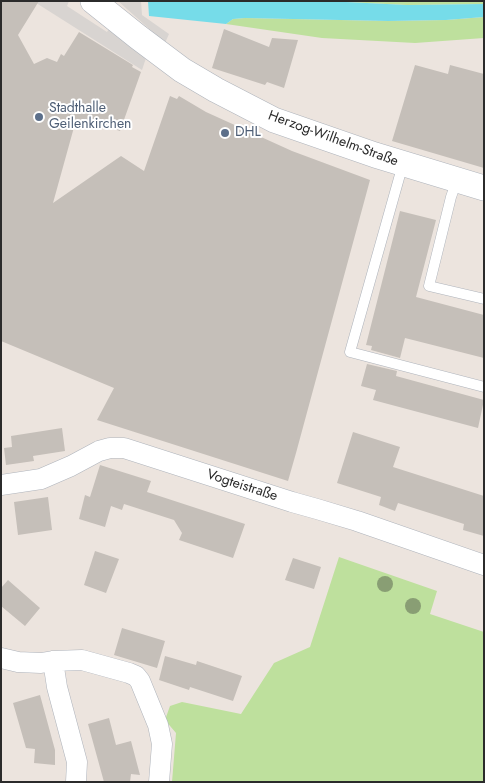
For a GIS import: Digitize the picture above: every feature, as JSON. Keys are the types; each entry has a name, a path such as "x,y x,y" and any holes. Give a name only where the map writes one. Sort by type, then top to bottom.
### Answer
{"street":[{"name":"Herzog-Wilhelm-Straße","path":"94,1 170,61 216,90 274,120 375,155 484,188"},
{"name":"Vogteistraße","path":"1,485 41,479 71,466 99,450 124,448 292,502 358,521 484,565"},
{"path":"1,658 33,663 82,660 136,676 140,681 158,725 162,744 159,782"},
{"path":"53,661 57,688 77,762 76,782"}],"lane":[{"path":"403,164 350,352 484,387"},
{"path":"456,180 429,286 484,299"}],"green space":[{"path":"326,1 484,1 484,4 407,5"},
{"path":"484,17 484,38 415,43 322,38 226,24 233,19 245,18 388,21"},
{"path":"339,557 437,591 430,614 484,632 484,782 172,782 176,733 165,720 170,706 182,702 241,714 274,663 310,647"}],"shaded area":[{"path":"33,1 69,1 67,6 107,32 110,27 146,58 142,70"},
{"path":"118,1 141,1 142,15 169,34 165,43"}],"water":[{"path":"148,1 326,1 407,5 484,4 484,17 388,21 245,18 233,19 226,24 149,16"}],"building":[{"path":"1,1 39,1 18,35 34,64 47,58 57,62 61,54 64,56 79,32 133,65 132,67 141,72 120,131 102,125 99,128 76,120 53,203 121,156 144,171 170,96 177,99 179,96 206,112 292,151 370,180 288,481 97,420 114,388 1,341"},
{"path":"224,29 269,47 272,38 298,40 284,88 267,82 265,85 212,68"},
{"path":"415,65 448,74 450,65 484,74 484,168 392,141"},
{"path":"400,211 436,220 416,297 484,315 484,358 405,338 400,358 371,350 372,346 366,345"},
{"path":"367,364 397,371 396,376 484,400 478,428 373,400 376,390 361,386"},
{"path":"62,428 65,451 33,456 34,461 6,465 4,448 12,447 11,436"},
{"path":"353,432 400,447 393,467 484,496 484,536 463,530 464,524 398,503 395,511 379,505 381,497 337,483"},
{"path":"100,465 151,481 147,492 245,524 233,558 179,540 182,533 174,520 124,504 122,510 111,506 105,527 79,519 85,495 90,497"},
{"path":"48,497 52,530 18,535 14,502"},
{"path":"95,551 119,559 106,593 84,585"},
{"path":"293,558 321,567 314,589 285,580"},
{"path":"8,580 40,608 25,626 1,606 1,588"},
{"path":"122,628 165,641 157,668 114,655"},
{"path":"165,656 196,665 197,661 242,676 233,701 190,687 189,690 159,680"},
{"path":"40,695 55,750 55,765 34,763 35,749 26,748 13,703"},
{"path":"109,718 116,745 131,741 140,775 131,774 130,782 104,782 88,724"}],"place":[{"name":"Stadthalle Geilenkirchen","path":"39,117"},
{"name":"DHL","path":"225,133"}]}
